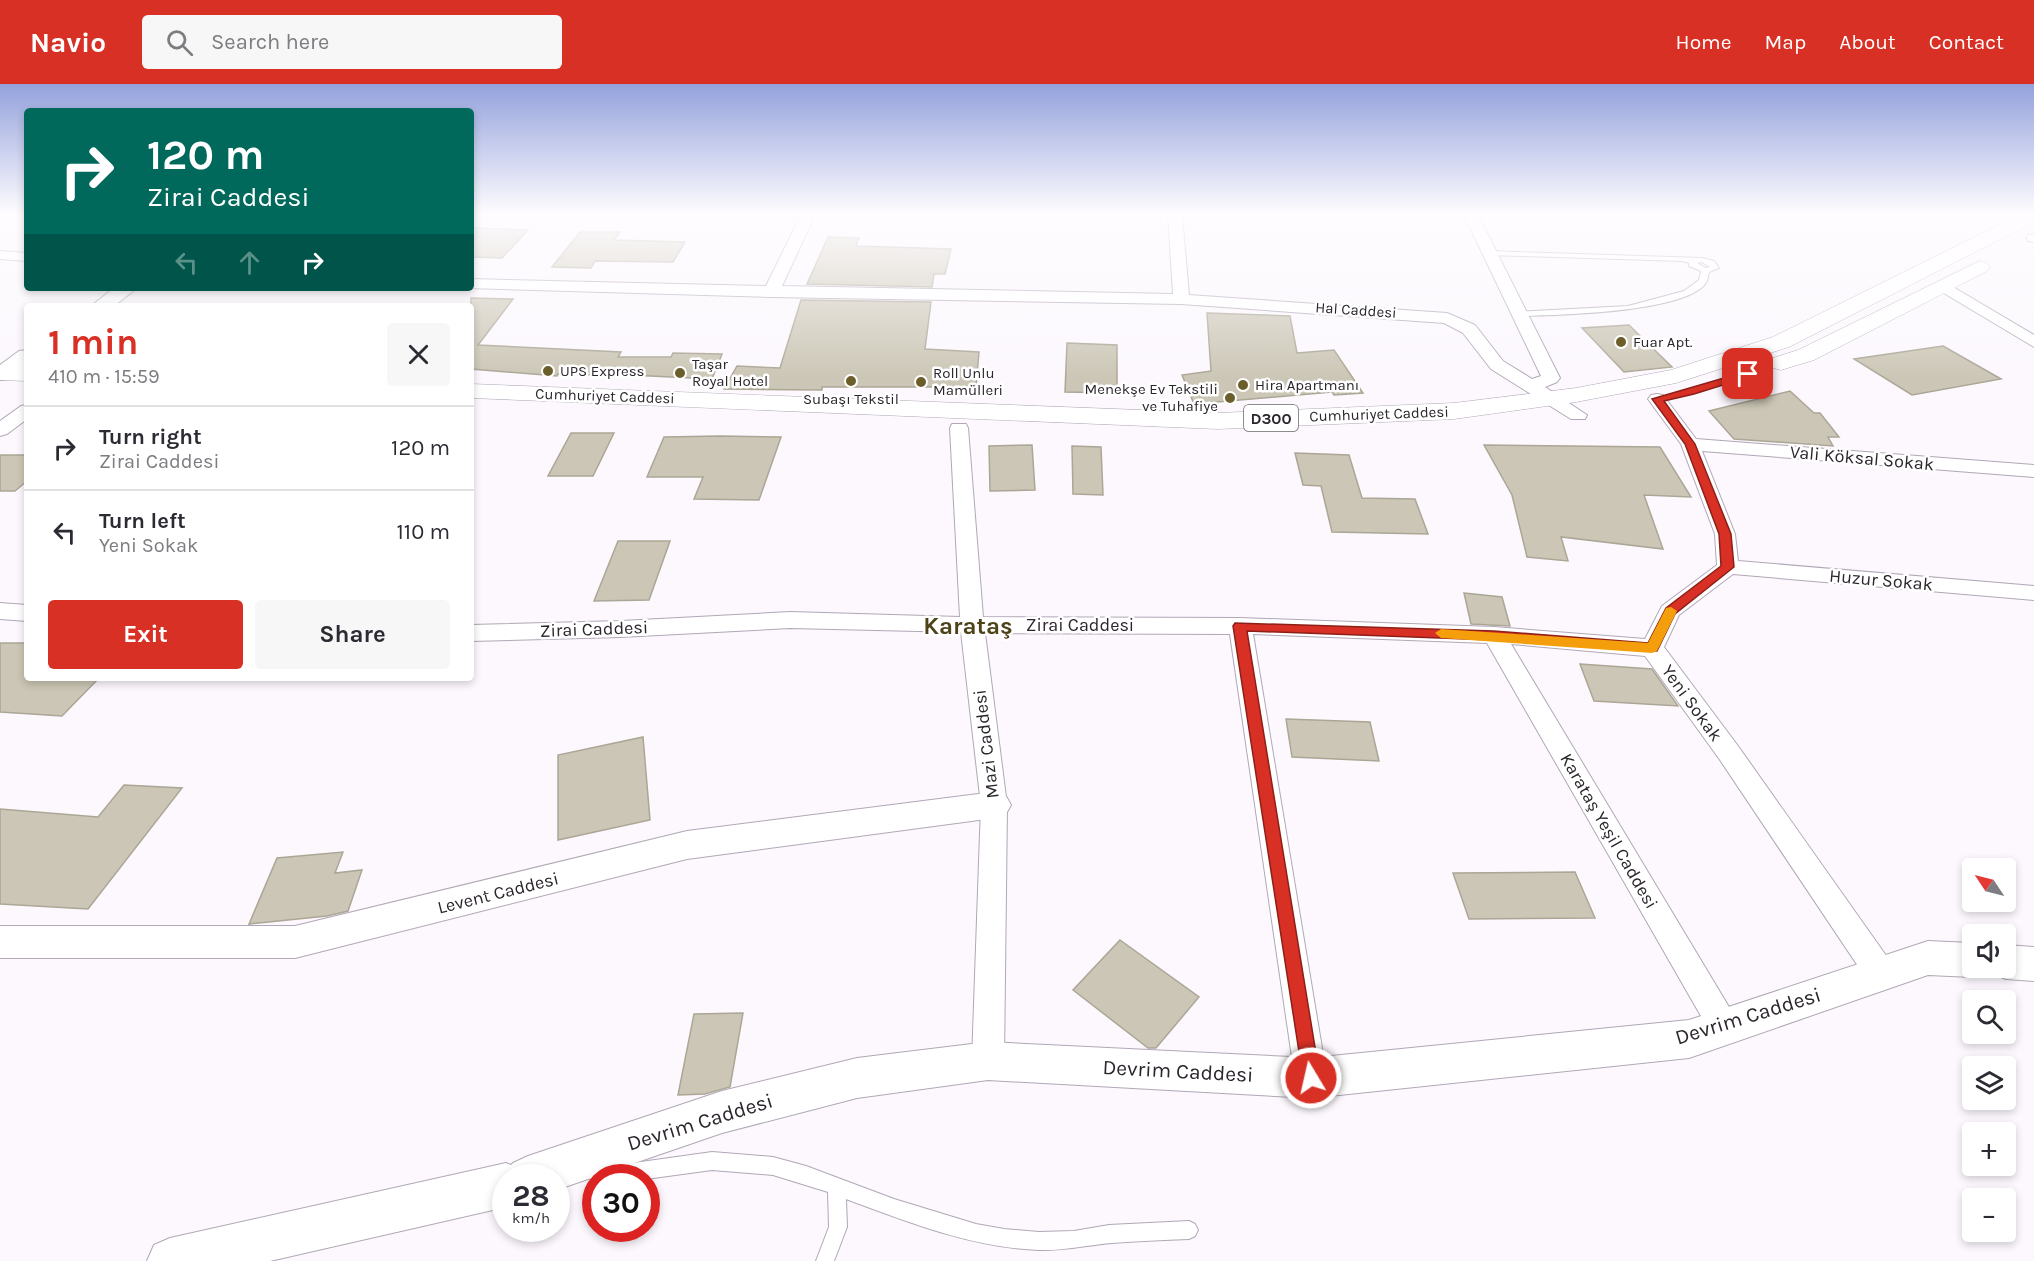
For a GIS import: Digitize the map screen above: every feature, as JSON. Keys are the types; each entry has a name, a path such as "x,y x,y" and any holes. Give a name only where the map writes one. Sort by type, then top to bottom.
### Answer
{"highway":[{"name":"Cumhuriyet Caddesi","path":"474,391 1218,421 1454,411 1553,398 1676,376 1781,342 1924,270"},
{"name":"Cumhuriyet Caddesi","path":"474,411 1214,436 1354,437 1578,415 1690,392 1806,355 1973,270"},
{"path":"1,380 24,376"},
{"path":"1,380 24,392"}],"street":[{"path":"771,292 782,270"},
{"path":"1179,270 1181,299"},
{"path":"1498,270 1551,378 1531,386"},
{"name":"Hal Caddesi","path":"474,284 1181,299 1447,318 1469,329 1497,365 1578,415"},
{"path":"1943,286 2034,342"},
{"path":"105,303 123,291"},
{"path":"1,380 24,359"},
{"path":"1658,399 1690,444 1725,534 1728,567"},
{"path":"0,430 24,412"},
{"name":"Mazi Caddesi","path":"959,428 972,625 994,805 988,1061"},
{"name":"Vali Köksal Sokak","path":"1690,444 2034,471"},
{"name":"Huzur Sokak","path":"1728,567 2034,593"},
{"name":"Yeni Sokak","path":"1728,567 1670,611 1652,648 1729,753 1881,974"},
{"path":"0,612 24,613"},
{"name":"Zirai Caddesi","path":"474,633 790,620 972,625 1240,626 1494,635 1652,648"},
{"path":"1240,626 1311,1078"},
{"name":"Karataş Yeşil Caddesi","path":"1494,635 1724,1027"},
{"name":"Levent Caddesi","path":"0,942 295,942 687,845 994,805"},
{"name":"Devrim Caddesi","path":"570,1165 722,1112 857,1078 988,1061 1311,1078 1689,1039 1928,958 1962,960"},
{"path":"2016,963 2034,964"},
{"path":"170,1261 492,1188"}],"lane":[{"path":"1520,314 1628,308 1688,293 1703,281 1706,270"},
{"path":"581,1161 588,1170 605,1176 685,1164 739,1162 773,1166 976,1233 1004,1238 1039,1241 1074,1240 1109,1234 1189,1230"},
{"path":"825,1261 838,1227 837,1189"}],"building":[{"path":"813,270 946,270 945,274 934,274 932,287 807,284"},
{"path":"471,298 513,299 478,345 621,352 618,357 671,357 673,353 722,354 712,379 610,374 610,371 607,375 558,374 557,376 474,369 474,303 471,303"},
{"path":"801,300 931,302 925,349 979,352 976,387 724,389 737,366 780,368"},
{"path":"1207,313 1290,316 1297,353 1334,350 1363,393 1334,395 1332,392 1194,404 1182,375 1211,371"},
{"name":"Fuar Apt.","path":"1629,325 1672,367 1624,372 1582,328"},
{"path":"1067,343 1117,345 1117,393 1065,392"},
{"path":"1943,346 2001,379 1912,395 1854,359"},
{"path":"1790,391 1814,413 1820,413 1839,437 1828,437 1833,446 1734,439 1709,411"},
{"path":"571,433 614,433 593,476 548,476"},
{"path":"664,437 781,437 759,500 694,499 703,477 647,477"},
{"path":"1032,445 1035,490 990,491 989,446"},
{"path":"1484,445 1660,447 1691,497 1644,495 1663,549 1561,537 1568,561 1527,557 1512,495"},
{"path":"1072,446 1101,447 1103,495 1073,494"},
{"path":"1295,453 1349,455 1362,498 1415,499 1428,534 1332,532 1321,486 1303,485"},
{"path":"0,455 24,455 24,484 15,491 0,491"},
{"path":"618,541 670,541 649,600 594,601"},
{"path":"1464,593 1502,597 1510,626 1471,624"},
{"path":"0,643 24,643 24,681 96,681 62,716 0,712"},
{"path":"1580,664 1652,669 1678,706 1594,701"},
{"path":"1286,719 1370,722 1379,761 1292,757"},
{"path":"643,737 650,820 558,840 558,755"},
{"path":"124,785 182,788 88,909 0,904 0,809 98,817"},
{"path":"343,852 335,873 362,870 348,911 327,916 249,924 277,858"},
{"path":"1575,872 1595,918 1469,919 1453,873"},
{"path":"1120,940 1199,997 1156,1048 1148,1048 1073,990"},
{"path":"743,1013 730,1087 705,1094 678,1095 694,1014"}],"slow traffic":[{"path":"1441,633 1652,648 1671,611"}],"place":[{"name":"Fuar Apt.","path":"1621,342"},
{"name":"UPS Express","path":"548,371"},
{"name":"Taşar Royal Hotel","path":"680,373"},
{"name":"Subaşı Tekstil","path":"851,381"},
{"name":"Roll Unlu Mamülleri","path":"921,382"},
{"name":"Hira Apartmanı","path":"1243,385"},
{"name":"Menekşe Ev Tekstili ve Tuhafiye","path":"1230,398"}],"district":[{"name":"Karataş","path":"968,626"}],"route":[{"path":"1311,1078 1240,626 1494,635 1652,648 1670,611 1728,567 1725,534 1690,444 1658,399 1690,392 1748,374"}]}
